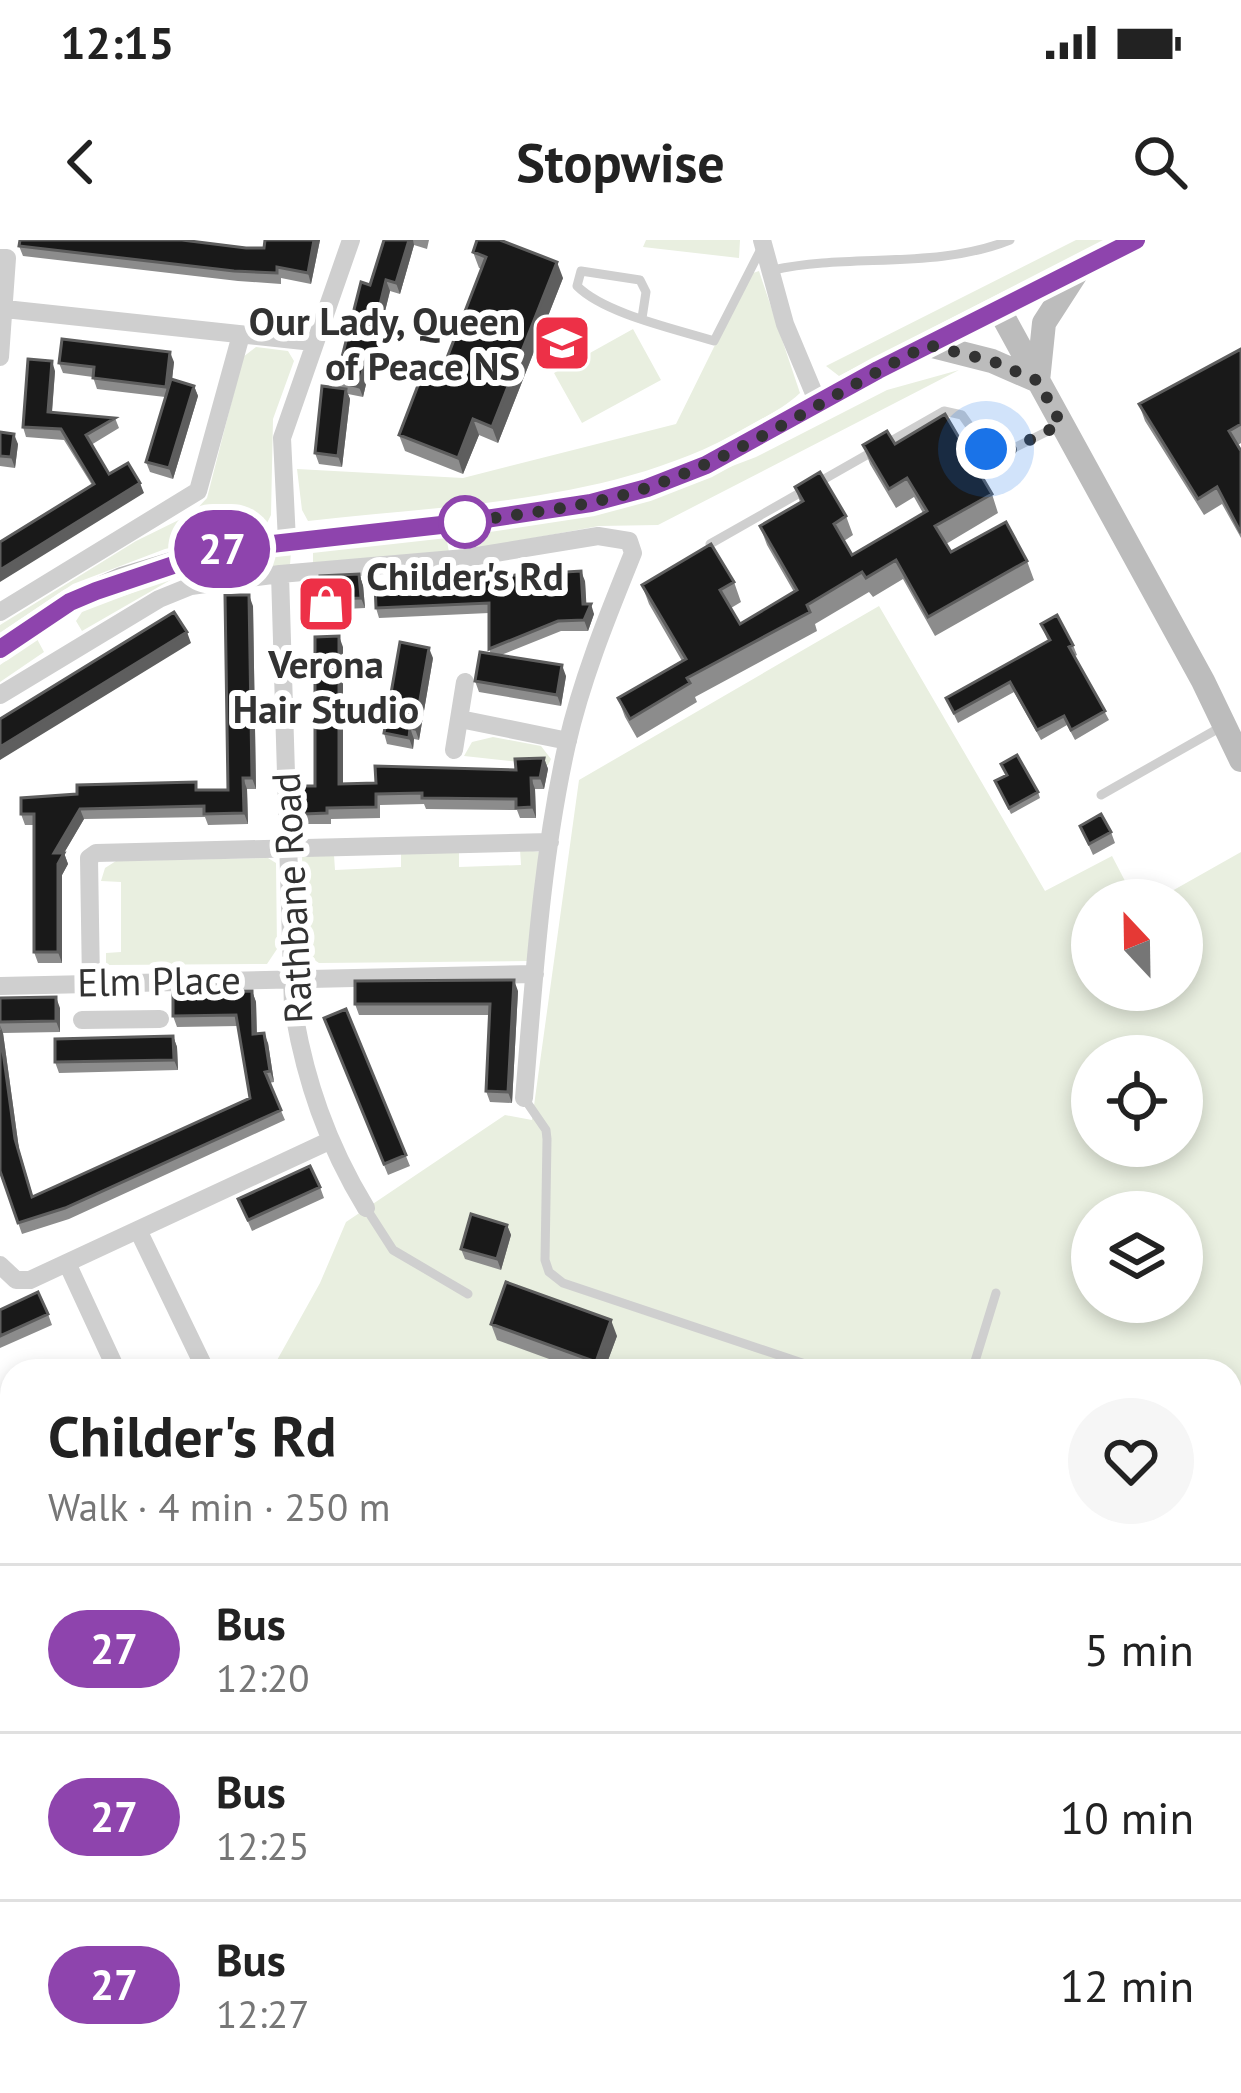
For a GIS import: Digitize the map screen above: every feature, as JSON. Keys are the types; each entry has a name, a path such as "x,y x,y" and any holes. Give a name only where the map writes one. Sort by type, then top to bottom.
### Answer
{"main road":[{"path":"0,649 46,617 122,579 218,550 459,523 591,503 647,488 706,465 1136,240"},
{"path":"1038,381 1044,323 1078,270"},
{"path":"1000,311 1241,758"},
{"path":"928,345 992,361 1038,381"}],"street":[{"path":"287,541 282,437 351,240"},
{"path":"763,242 785,324 818,403"},
{"path":"0,258 7,258 0,357"},
{"path":"5,309 313,342"},
{"path":"0,612 197,491 241,335"},
{"path":"459,523 465,558"},
{"path":"0,695 175,592 212,582 465,558 602,536 629,541 633,547 568,741 550,842 524,1099"},
{"name":"Rathbane Road","path":"280,574 291,978 305,1074 329,1141 366,1208"},
{"path":"46,617 69,652"},
{"path":"454,750 465,682"},
{"path":"460,719 568,741"},
{"path":"91,982 89,858 96,853 550,842"},
{"name":"Elm Place","path":"0,986 535,974"},
{"path":"123,982 124,1019"},
{"path":"82,1020 160,1019"},
{"path":"0,1264 22,1281 329,1141"},
{"path":"138,1230 200,1359"},
{"path":"67,1263 111,1359"}],"lane":[{"path":"770,271 832,260 961,255 1010,240"},
{"path":"642,318 646,292 640,280 581,271 577,286 585,294 642,318 714,341 763,242"},
{"path":"710,544 944,411 962,415 986,449 1004,453 1061,424"},
{"path":"1101,795 1224,725"},
{"path":"524,1099 546,1130 544,1260 549,1272 563,1283 790,1359"},
{"path":"366,1208 393,1250 468,1294"},
{"path":"976,1359 996,1293"}],"green space":[{"path":"646,240 740,240 739,258 643,247"},
{"path":"1076,240 1103,240 839,376 826,366"},
{"path":"759,271 800,393 746,428 695,453 588,486 477,504 308,521 302,510 297,469 463,478 676,424 750,274"},
{"path":"633,329 661,380 582,423 554,373"},
{"path":"256,347 288,351 294,361 273,419 271,515 265,527 165,549 73,584 0,633 0,625 136,541 193,513 207,498 243,357"},
{"path":"959,370 658,525 599,526 474,549 476,532 622,508 756,457 887,390"},
{"path":"446,536 449,552 313,563 313,550"},
{"path":"291,552 290,565 174,578 82,631 76,621 82,612 197,568"},
{"path":"879,606 1045,891 1112,856 1124,879 1071,879 1071,1011 1203,1011 1203,879 1193,879 1241,852 1241,1359 278,1359 320,1283 346,1222 505,1115 532,1120 579,780"},
{"path":"37,639 44,652 0,682 0,665"},
{"path":"493,737 541,746 551,759 548,765 464,756 472,742"},
{"path":"520,849 539,852 530,961 319,963 305,954 302,856 334,855 335,870 401,867 401,853 459,851 459,867 521,865"},
{"path":"268,858 276,863 277,949 267,964 106,965 106,953 121,952 121,882 101,881 105,868 116,861"}],"building":[{"path":"20,240 182,240 264,248 265,240 314,240 308,273 277,267 277,273 19,246"},
{"path":"384,240 409,240 396,283 386,280 372,337 382,340 374,371 363,369 359,387 336,381 361,282 370,285"},
{"path":"477,240 500,240 557,262 492,427 473,419 458,458 399,435 422,375 438,381 486,257 473,252"},
{"path":"62,339 170,352 166,387 93,378 94,367 59,363"},
{"path":"1241,349 1241,424 1229,431 1241,451 1241,533 1217,487 1198,499 1139,404"},
{"path":"28,359 52,361 48,412 115,418 86,435 109,474 128,463 140,483 0,570 0,542 94,484 61,429 23,427"},
{"path":"171,379 194,386 169,468 146,462"},
{"path":"322,386 346,389 338,456 315,453"},
{"path":"945,414 992,494 935,526 951,552 1006,522 1027,561 928,617 896,560 866,578 862,572 807,605 810,612 687,678 690,683 630,719 618,698 686,659 642,585 711,544 734,582 720,590 740,624 797,590 760,526 803,501 795,487 820,472 846,516 834,524 852,555 927,511 907,478 889,489 863,445 887,431 895,444"},
{"path":"0,432 14,434 11,457 0,456"},
{"path":"581,571 583,604 591,604 584,620 558,621 489,649 489,603 376,608 375,584"},
{"path":"359,574 361,598 321,599 320,576"},
{"path":"225,595 249,595 252,778 243,778 244,813 204,814 204,806 80,809 54,853 64,853 58,864 58,952 34,952 34,814 21,814 21,798 77,794 77,785 196,782 196,790 228,790"},
{"path":"174,612 187,632 0,747 0,719"},
{"path":"1057,615 1105,711 1071,730 1064,716 1037,730 1010,682 954,713 946,698 1050,640 1041,624"},
{"path":"339,636 339,784 376,783 375,766 516,770 515,759 544,758 540,778 531,778 532,807 516,808 516,799 376,794 376,807 327,808 327,813 304,814 303,786 315,786 315,637"},
{"path":"400,642 429,648 415,729 410,728 409,738 384,733"},
{"path":"480,652 562,665 557,695 475,681"},
{"path":"1017,755 1038,792 1009,808 995,781 1007,775 1001,764"},
{"path":"1101,814 1111,832 1089,844 1080,826"},
{"path":"514,980 508,1092 486,1091 490,1004 355,1004 355,981"},
{"path":"252,991 253,1034 264,1033 270,1071 265,1072 281,1110 65,1208 18,1223 0,1171 0,1030 15,1139 32,1197 250,1098 236,1015 173,1016 173,992"},
{"path":"56,997 56,1021 0,1022 0,998"},
{"path":"346,1009 406,1155 384,1164 324,1018"},
{"path":"173,1036 174,1060 55,1062 55,1039"},
{"path":"310,1166 320,1187 248,1220 238,1199"},
{"path":"471,1214 507,1225 497,1259 461,1249"},
{"path":"506,1282 611,1320 597,1359 491,1324"},
{"path":"38,1292 48,1314 0,1336 0,1310"}],"bus line":[{"name":"27","path":"0,649 70,602 122,579 218,550 459,523 591,503 647,488 706,465 878,370 1136,240"}],"place":[{"name":"Our Lady, Queen of Peace NS","path":"562,343"},
{"name":"Childer's Rd","path":"465,522"},
{"name":"Verona Hair Studio","path":"326,604"}],"route":[{"path":"465,522 459,523 591,503 647,488 706,465 928,345 992,361 1038,381 1061,424 1004,453 986,449"}]}
